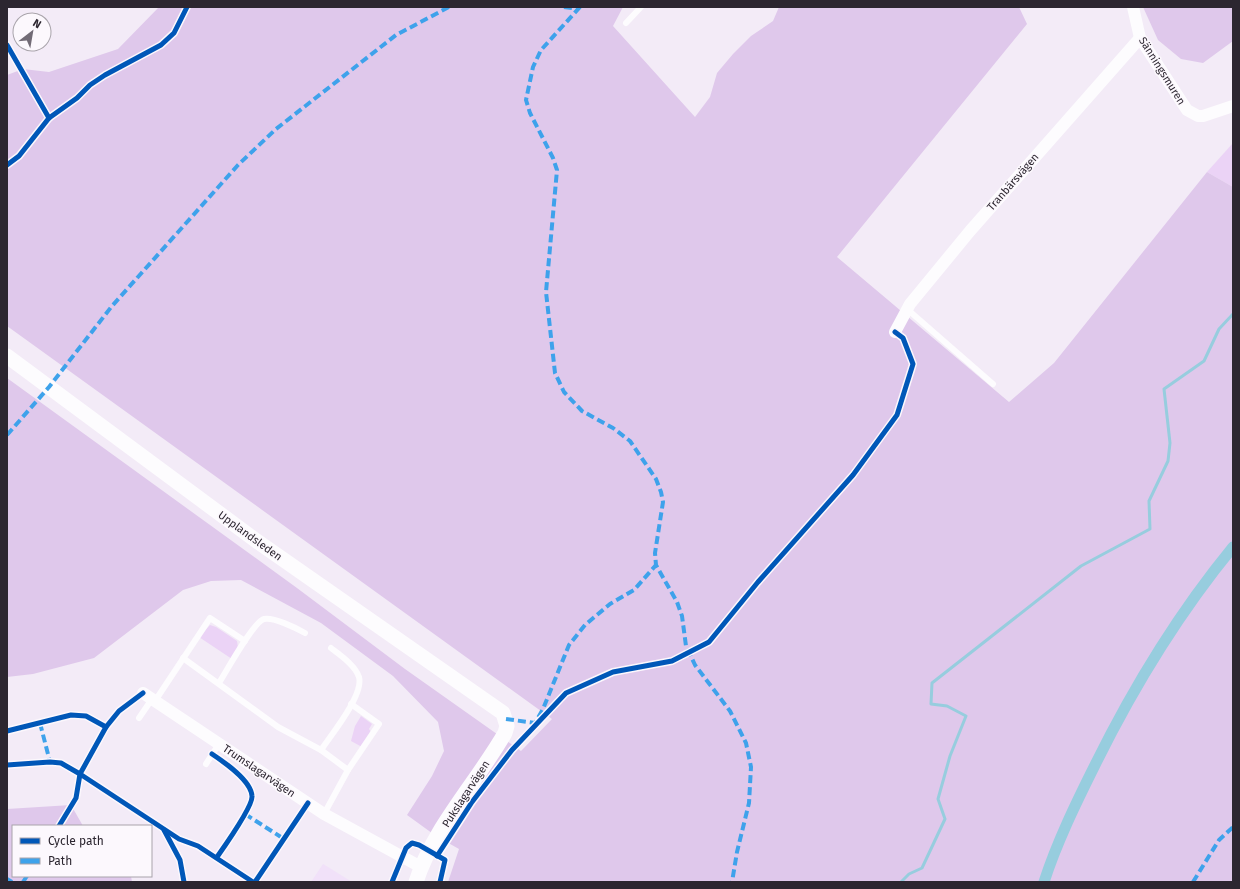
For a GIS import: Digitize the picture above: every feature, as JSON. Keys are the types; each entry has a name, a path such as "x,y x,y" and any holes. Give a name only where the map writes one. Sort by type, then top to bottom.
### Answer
{"street":[{"name":"Sänningsmuren","path":"1133,7 1140,38 1183,105 1192,114 1203,116 1233,106"},
{"name":"Tranbärsvägen","path":"895,332 907,309 970,231 1140,38"},
{"name":"Upplandsleden","path":"7,356 258,542 498,708"},
{"name":"Trumslagarvägen","path":"150,698 324,814 421,867"},
{"name":"Pukslagarvägen","path":"416,882 421,867 438,836 505,733 507,726 506,719 498,708"}],"lane":[{"path":"626,23 641,7"},
{"path":"907,309 993,384"},
{"path":"139,718 150,698 183,658 210,618 245,641"},
{"path":"220,683 245,641 259,622 264,619 284,623 305,634"},
{"path":"321,750 358,691 359,677 344,658 331,648"},
{"path":"183,658 220,683 278,727 321,750 348,770"},
{"path":"324,814 348,770 379,724 351,704"},
{"path":"206,764 219,744"}],"shaded area":[{"path":"159,7 623,7 613,26 695,117 710,97 717,73 751,36 773,21 779,7 1019,7 1027,24 837,257 1009,402 1054,363 1207,172 1233,187 1233,882 448,882 459,849 436,836 407,815 432,776 444,751 438,722 393,676 321,623 241,580 211,581 183,590 94,658 33,674 7,677 7,378 297,588 405,669 521,751 552,719 7,326 7,75 23,69 49,72 118,49"},
{"path":"1143,7 1233,7 1233,41 1203,63 1181,59 1158,40"},
{"path":"1233,143 1233,187 1207,172"},
{"path":"210,625 216,627 237,641 238,648 232,659 199,637"},
{"path":"361,716 372,724 369,729 371,732 362,747 351,741 355,726"},
{"path":"71,805 82,825 12,825 12,877 131,877 132,882 7,882 7,809"},
{"path":"323,864 328,867 352,882 311,882"}],"waterway":[{"path":"901,882 909,874 922,868 945,819 938,799 950,756 966,716 947,706 931,704 932,683 1081,566 1150,529 1149,501 1168,461 1170,443 1164,389 1204,361 1219,329 1233,314"},
{"path":"1044,882 1074,808 1125,708 1175,625 1233,547"}],"marked path":[{"path":"7,435 49,387 112,306 238,165 276,129 396,35 449,7"},
{"path":"564,7 578,9"},
{"path":"580,7 541,50 533,67 526,100 530,113 553,158 557,170 546,292 555,373 564,392 582,411 613,428 630,441 656,479 661,492 663,502 655,553 656,565 677,602 682,616 686,646 695,665 730,711 746,743 751,767 749,803 737,852 732,882"},
{"path":"506,719 535,723 543,709 569,645 585,625 610,604 634,590 656,565"},
{"path":"40,723 50,762"},
{"path":"245,814 284,839"},
{"path":"1193,882 1219,840 1233,827"},
{"path":"23,882 26,877"},
{"path":"7,879 12,882"}],"cycle path":[{"path":"7,165 19,156 49,118 77,98 90,85 105,75 161,45 174,33 187,7"},
{"path":"7,45 49,118"},
{"path":"437,856 472,802 512,750 566,693 613,672 672,661 709,642 758,582 853,475 897,415 913,364 903,338 895,332"},
{"path":"60,825 76,798 80,774 106,727 119,711 143,693"},
{"path":"7,731 71,715 86,716 106,727"},
{"path":"212,754 242,778 247,784 252,796 243,817 217,857"},
{"path":"7,765 50,762 61,763 179,839 198,846 253,882"},
{"path":"255,882 308,803"},
{"path":"164,830 180,860 184,882"},
{"path":"392,882 406,848 412,843 419,845 445,860 440,882"}]}
